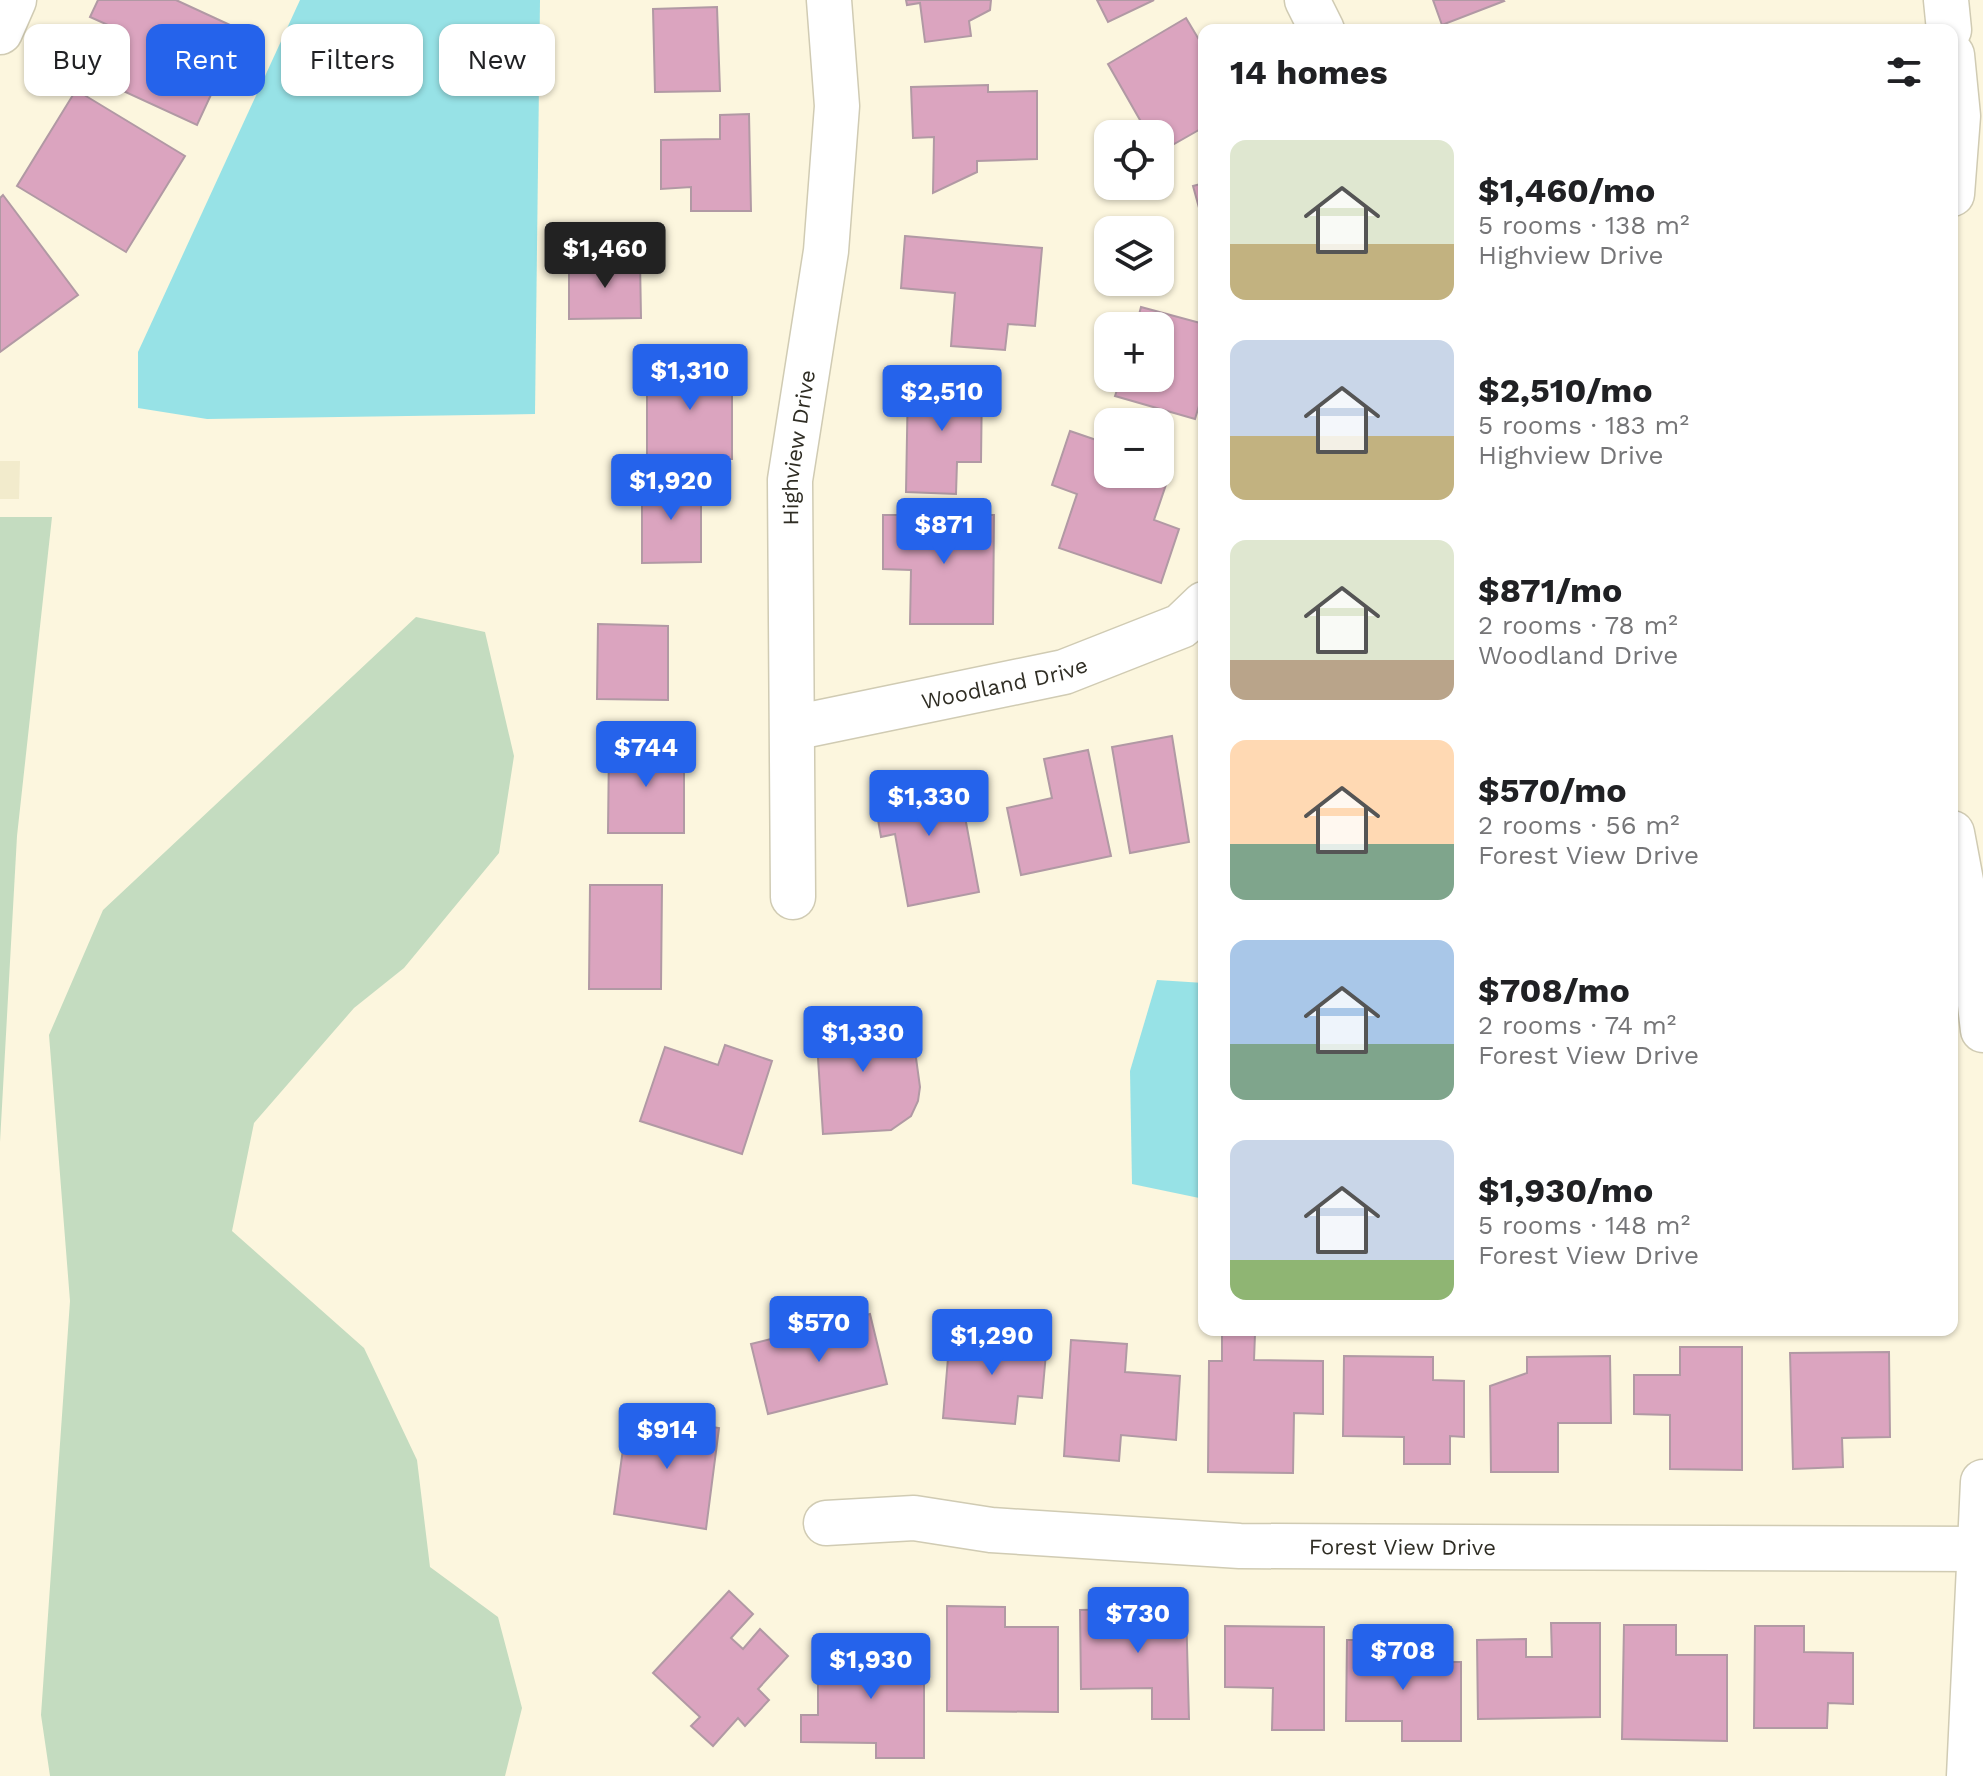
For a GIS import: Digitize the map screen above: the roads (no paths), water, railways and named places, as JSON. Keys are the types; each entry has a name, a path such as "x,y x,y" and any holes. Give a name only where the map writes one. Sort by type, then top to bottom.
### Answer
{"street":[{"path":"0,32 14,0"},
{"name":"Highview Drive","path":"793,897 790,480 826,251 837,106 829,0"},
{"path":"1307,0 1319,24"},
{"path":"1946,0 1948,24"},
{"name":"Woodland Drive","path":"793,728 1064,672 1181,626 1198,610"},
{"path":"1958,865 1973,945 1983,1030"},
{"path":"1969,1776 1983,1482"},
{"name":"Forest View Drive","path":"826,1523 914,1518 991,1530 1240,1546 1982,1549"}],"water":[{"path":"300,0 540,0 540,24 439,24 439,96 539,96 535,414 207,419 138,408 138,352 256,96 265,96 265,76 281,41 281,96 423,96 423,24 289,24"},
{"path":"1157,980 1198,983 1198,1198 1132,1184 1130,1071"}]}
